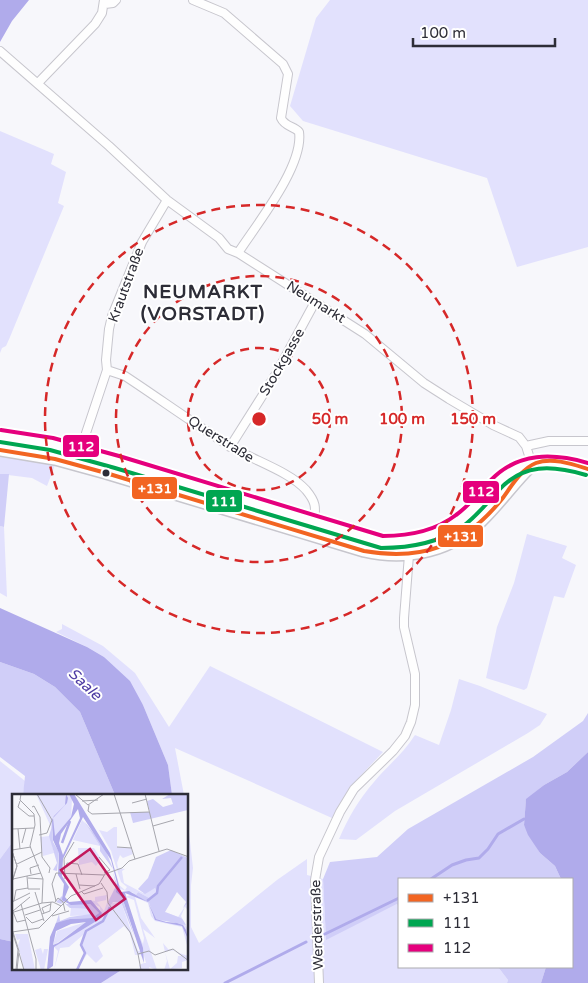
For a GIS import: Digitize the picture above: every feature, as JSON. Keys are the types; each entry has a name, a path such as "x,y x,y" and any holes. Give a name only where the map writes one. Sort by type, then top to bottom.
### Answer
{"main road":[{"path":"0,436 51,444 117,462 382,542 408,541 435,534 457,523 475,508 502,478 514,470 544,461 568,463 588,469"},
{"path":"0,450 55,459 364,551 385,555 409,555 445,545 473,529 532,464"}],"street":[{"path":"38,84 95,24 102,13 105,2 113,3 116,0"},
{"path":"193,0 224,13 283,64 288,74 280,118 285,124 299,132 298,153 284,183 238,252"},
{"name":"Neumarkt","path":"0,51 168,200 219,238 228,249 238,252 372,339 424,383 493,425 519,437 526,446"},
{"name":"Krautstraße","path":"86,433 107,370 107,345 112,316 142,242 168,200"},
{"name":"Stockgasse","path":"230,447 276,374 315,302"},
{"name":"Querstraße","path":"107,370 125,376 230,447 293,479 305,489 315,502 314,522"},
{"path":"532,464 526,446 549,441 588,441"},
{"name":"Werderstraße","path":"319,983 314,880 319,857 340,812 354,789 393,751 405,736 415,705 415,674 404,627 409,555 408,541"}],"shaded area":[{"path":"330,0 588,0 588,247 517,267 487,178 303,121 290,106 316,18"},
{"path":"0,131 54,154 51,164 66,172 58,203 64,206 10,337 0,353"},
{"path":"0,455 55,465 47,486 32,478 0,474"},
{"path":"0,474 9,474 4,527 0,526"},
{"path":"0,526 4,527 7,597 0,593"},
{"path":"527,534 567,546 562,558 576,565 564,598 554,596 527,688 524,690 486,678 497,627 514,583"},
{"path":"62,624 103,646 135,673 169,727 210,666 383,752 351,786 332,818 175,748 184,794 172,794 168,765 143,705 104,657 56,632 62,629"},
{"path":"0,662 34,674 55,687 80,712 115,794 23,794 25,776 0,757"},
{"path":"459,679 547,714 540,725 528,733 395,811 356,840 339,839 363,795 406,748 415,735 439,745"},
{"path":"588,713 588,752 567,772 544,785 526,800 524,825 540,853 555,866 561,878 398,878 398,906 397,904 326,940 323,879 330,862 377,857 408,829 533,757 583,721"},
{"path":"0,761 25,781 23,794 12,794 12,843 0,859"},
{"path":"189,833 193,868 191,927 199,943 277,880 307,859 307,875 323,879 326,939 397,904 398,968 499,968 508,980 507,983 101,983 121,970 189,970"},
{"path":"12,843 12,942 0,939 0,859"},
{"path":"499,968 546,968 541,983 507,983 508,980"}],"water":[{"path":"0,0 29,0 12,21 0,42"},
{"name":"Saale","path":"0,608 87,647 104,657 130,681 143,705 168,765 172,794 115,794 80,712 55,687 34,674 0,662"},
{"path":"588,752 588,983 541,983 546,968 573,968 573,878 561,878 555,866 540,853 528,835 524,825 526,799 544,785 567,772"},
{"path":"0,939 12,942 12,970 121,970 101,983 0,983"}],"waterway":[{"path":"432,878 452,865 479,858 498,834 524,819"},
{"path":"325,934 398,898"},
{"path":"225,983 306,942"}],"transit line":[{"name":"112","path":"1,430 53,438 119,456 383,536 421,532 439,525 466,507 501,471 524,460 536,457 549,457 588,463"},
{"name":"111","path":"0,442 50,450 115,468 381,548 423,544 453,532 472,519 508,482 528,471 550,468 586,475"},
{"name":"+131","path":"0,450 55,459 364,551 385,554 405,554 424,551 457,539 488,515 521,474 536,463 555,461 588,469"}],"district":[{"name":"NEUMARKT (VORSTADT)","path":"203,303"}]}
